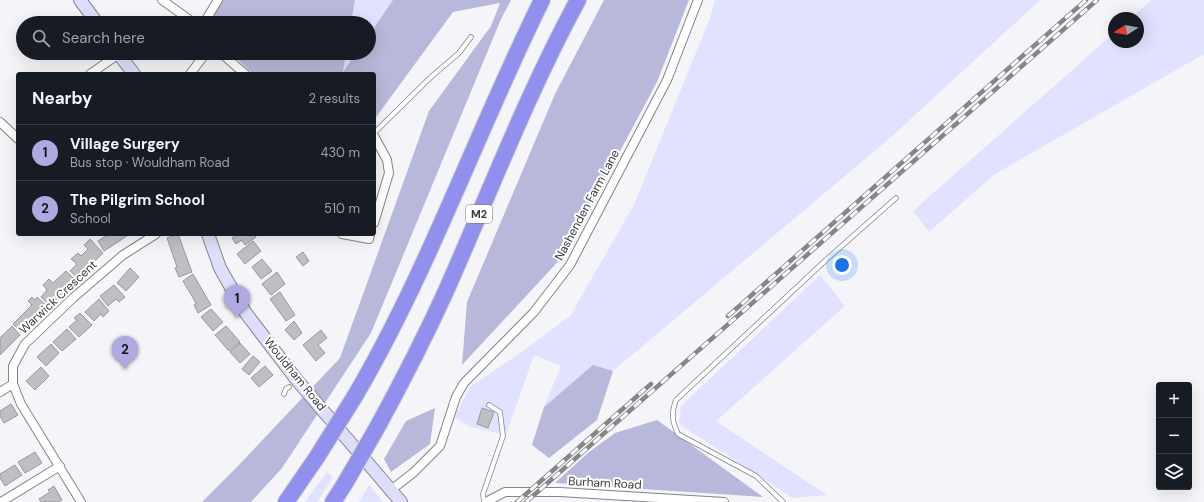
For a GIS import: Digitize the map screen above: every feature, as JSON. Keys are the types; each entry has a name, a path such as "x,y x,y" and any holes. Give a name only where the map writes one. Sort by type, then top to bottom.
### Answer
{"highway":[{"name":"M2","path":"286,502 317,457 355,396 390,333 419,275 519,47 542,0"},
{"name":"M2","path":"333,502 406,375 445,293 513,133 544,66 578,0"}],"street":[{"path":"80,0 92,16"},
{"path":"162,0 184,16"},
{"path":"208,16 218,0"},
{"name":"Nashenden Farm Lane","path":"391,490 413,473 440,446 456,397 464,384 534,312 570,265 667,80 698,0"},
{"path":"93,72 109,60"},
{"path":"124,60 133,72"},
{"path":"192,72 201,60"},
{"path":"229,60 243,72"},
{"path":"0,122 16,137"},
{"path":"376,139 387,160 389,173 376,216"},
{"name":"Warwick Crescent","path":"81,502 21,404 13,384 13,366 25,344 73,298 124,255 153,236"},
{"name":"Wouldham Road","path":"209,236 220,268 245,312 296,379 401,502"},
{"path":"353,236 369,239 370,236"},
{"path":"0,392 13,384"},
{"path":"1,502 60,466"},
{"name":"Burham Road","path":"485,502 505,492 560,492 724,502"}],"lane":[{"path":"376,133 431,77 459,54 471,37"},
{"path":"783,502 756,476 678,434 672,421 672,412 676,400 827,259 896,198"},
{"path":"284,394 286,389 289,387"},
{"path":"485,502 483,494 503,436 500,412 489,405"}],"shaded area":[{"path":"221,0 355,0 352,16 208,16"},
{"path":"355,0 393,0 376,25 376,16 352,16"},
{"path":"393,0 511,0 501,19 371,333 282,468 251,502 202,502 340,358 429,111 491,26 500,3 453,12 376,117 376,72 343,72 351,60 376,60 376,25"},
{"path":"604,0 689,0 657,82 565,254 462,365 467,302 555,94"},
{"path":"715,0 1040,0 890,138 613,371 593,366 544,407 561,366 534,355 506,435 470,427 454,417 470,387 523,351 570,316 634,205 710,18","holes":["482,408 494,412 488,428 477,424"]},
{"path":"1151,0 1204,0 1204,54 995,174 929,232 913,211 1108,38 1108,48 1144,48 1144,12 1138,12"},
{"path":"238,60 345,60 343,72 251,72"},
{"path":"345,60 351,60 344,72"},
{"path":"820,275 845,306 716,421 827,495 793,498 679,424 681,406"},
{"path":"593,365 613,371 597,420 549,458 532,445 544,407"},
{"path":"435,408 430,444 391,472 384,459 406,421"},
{"path":"657,420 763,497 555,483 589,452 615,433"},
{"path":"327,472 333,477 317,502 305,502"},
{"path":"369,485 383,502 359,502"}],"building":[{"path":"106,236 127,236 104,251 98,241"},
{"path":"179,236 192,272 179,277 167,238"},
{"path":"234,236 256,237 245,245 242,240 236,244 232,238"},
{"path":"90,239 103,253 78,278 70,271 77,264 71,259 78,253 81,256 88,249 84,245"},
{"path":"253,241 261,251 245,264 237,254"},
{"path":"303,252 309,261 303,266 296,257"},
{"path":"262,259 272,271 261,279 252,267"},
{"path":"130,268 139,277 126,291 117,283"},
{"path":"66,271 75,280 50,306 41,297 47,290 43,285 49,279 53,283"},
{"path":"277,272 285,284 271,295 262,284"},
{"path":"193,274 211,305 198,313 194,305 196,303 183,281"},
{"path":"114,285 125,297 119,302 116,299 108,306 100,296"},
{"path":"280,292 295,315 286,321 270,299"},
{"path":"32,297 35,300 37,297 48,307 22,333 13,324 32,305 28,301"},
{"path":"99,299 109,311 103,317 101,314 94,321 85,312"},
{"path":"211,309 223,322 213,331 201,317"},
{"path":"80,313 92,325 79,337 69,327 77,320 74,318"},
{"path":"294,321 302,333 294,340 285,330"},
{"path":"12,326 20,335 0,355 0,338"},
{"path":"226,326 240,342 229,351 215,335"},
{"path":"67,329 76,339 62,351 53,342"},
{"path":"321,330 327,338 318,345 325,353 316,361 303,345"},
{"path":"240,343 250,354 240,363 230,352"},
{"path":"51,344 59,353 46,366 37,357"},
{"path":"253,356 260,362 249,375 242,369"},
{"path":"265,366 273,375 259,387 251,378"},
{"path":"41,367 49,376 35,390 26,381"},
{"path":"11,404 18,415 4,423 0,416 0,411"},
{"path":"482,408 494,412 488,428 477,424"},
{"path":"35,452 42,463 25,473 18,462"},
{"path":"15,465 22,475 5,486 0,478 0,474"},
{"path":"54,486 62,500 59,502 41,502 39,499 50,492 48,490"}],"railway":[{"path":"728,316 1086,0"},
{"path":"526,502 1097,0"},
{"path":"517,502 651,384"}],"place":[{"name":"Village Surgery","path":"237,318"},
{"name":"The Pilgrim School","path":"125,369"}]}
